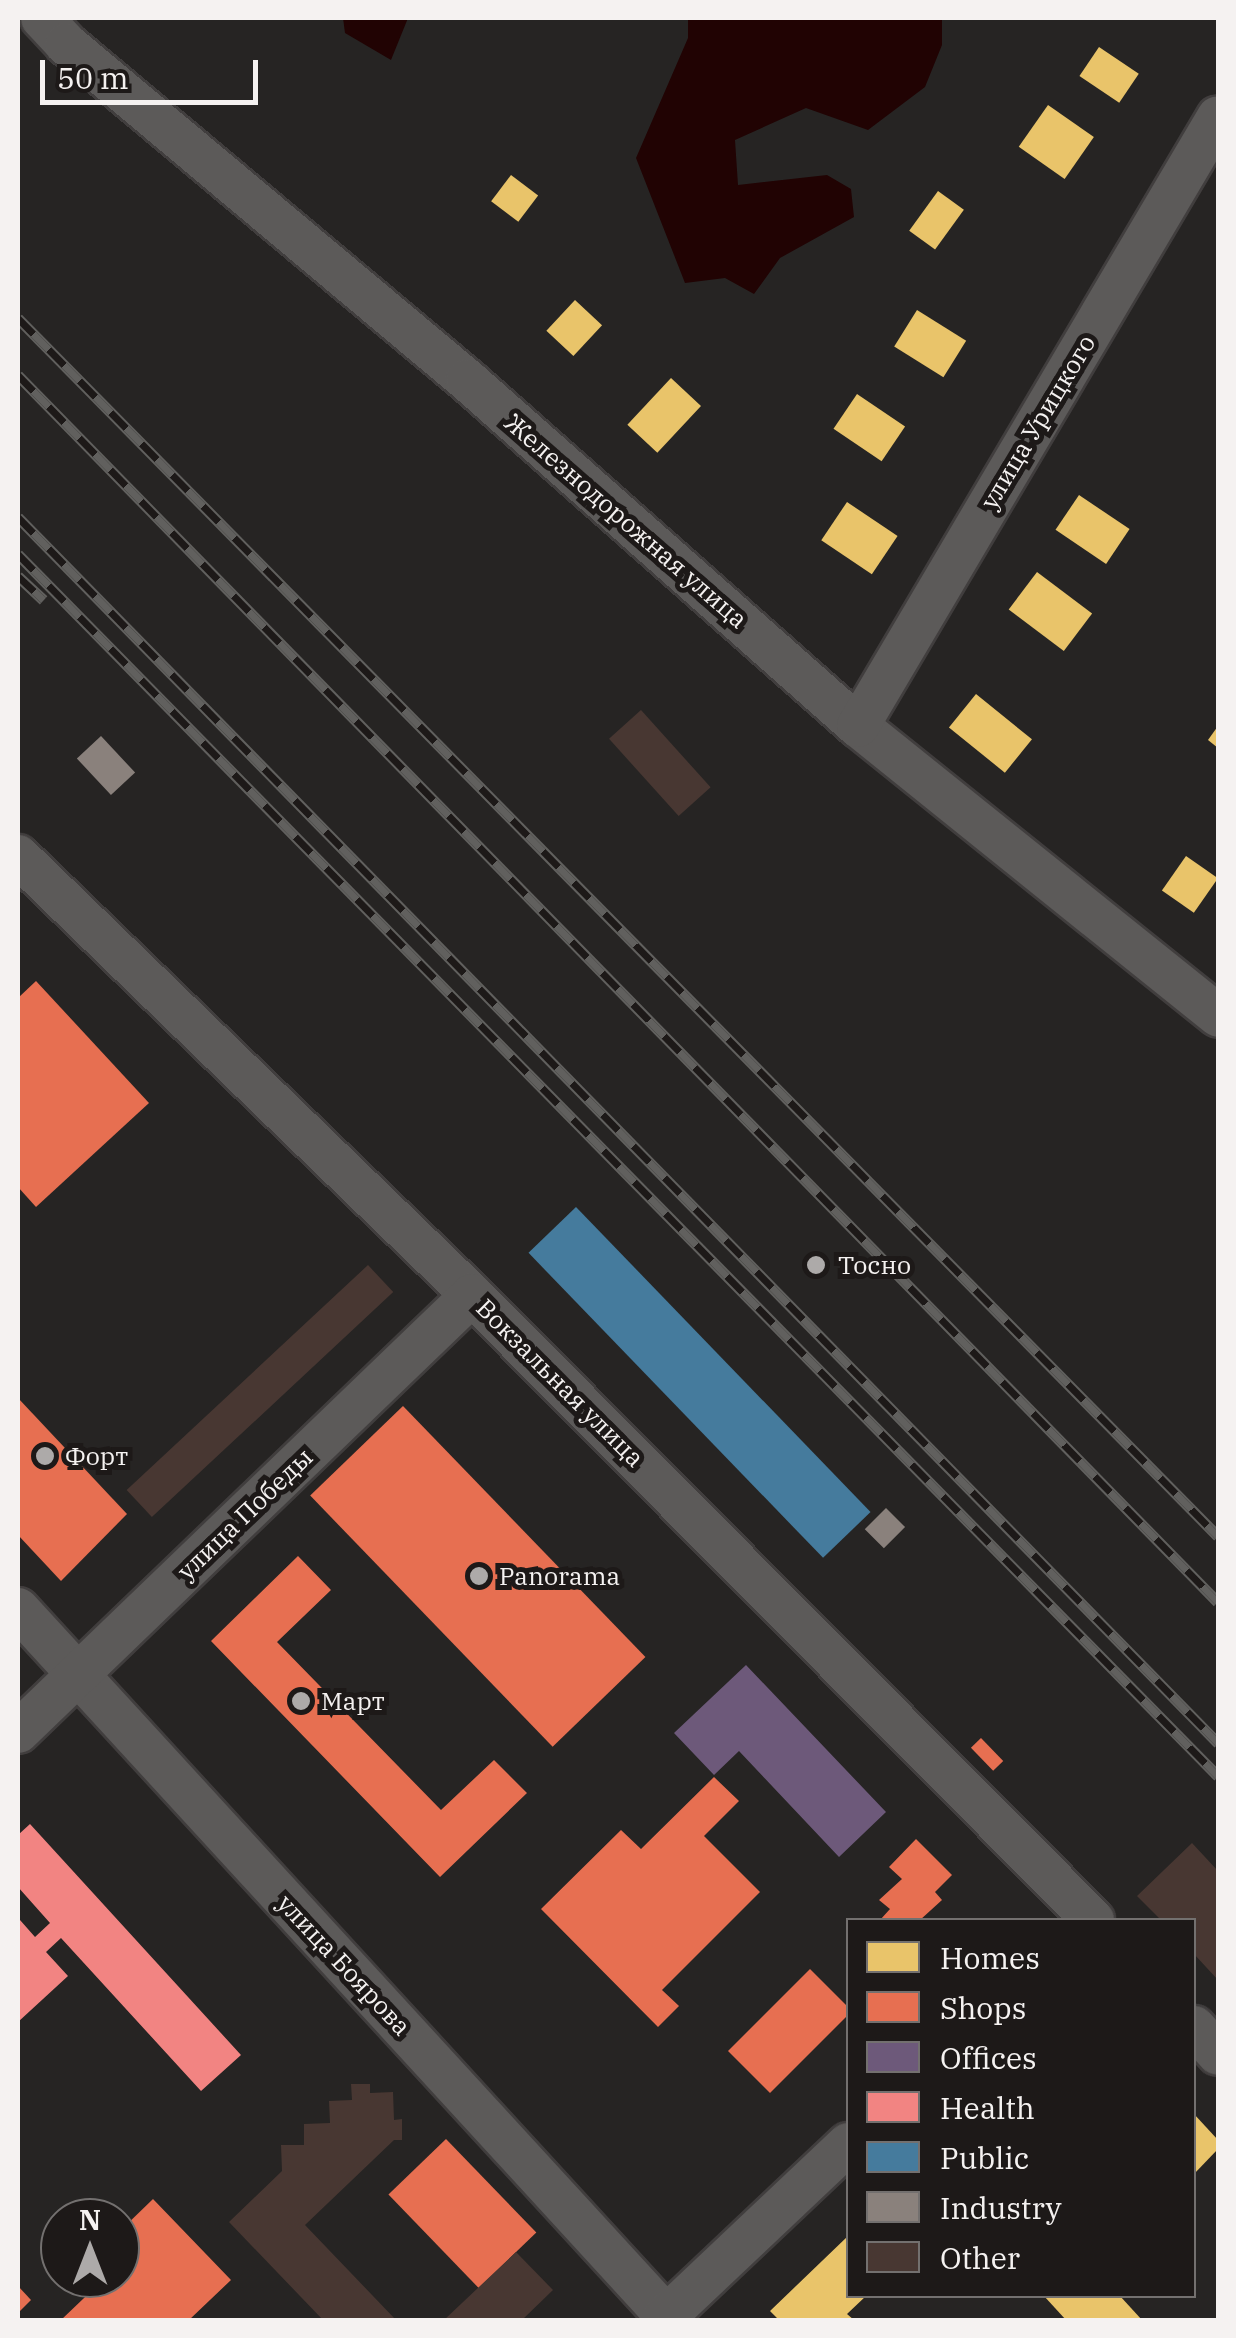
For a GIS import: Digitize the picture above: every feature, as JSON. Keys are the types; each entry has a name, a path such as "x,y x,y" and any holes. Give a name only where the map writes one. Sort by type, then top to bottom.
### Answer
{"street":[{"name":"Железнодорожная улица","path":"42,18 66,44 467,380 858,726 1218,1014"},
{"name":"улица Урицкого","path":"858,726 1218,117"},
{"name":"Вокзальная улица","path":"18,856 472,1295 1087,1918"},
{"name":"улица Победы","path":"18,1732 472,1295"},
{"name":"улица Боярова","path":"18,1610 666,2319"},
{"path":"1196,2030 1218,2054"},
{"path":"666,2319 846,2146"}],"shaded area":[{"path":"343,18 408,18 391,60 345,33"},
{"path":"688,18 942,18 942,45 925,87 868,130 806,108 735,140 738,185 827,175 851,189 854,217 780,258 754,294 725,278 685,283 636,158 688,38"}],"building: Homes":[{"path":"1099,47 1139,74 1119,103 1079,76"},
{"path":"1048,105 1094,137 1065,179 1019,147"},
{"path":"511,175 538,195 518,222 491,201"},
{"path":"938,191 964,210 935,249 909,231"},
{"path":"575,300 602,325 573,356 546,331"},
{"path":"917,310 966,341 943,377 894,346"},
{"path":"671,378 701,406 657,453 627,425"},
{"path":"857,394 905,426 882,461 834,429"},
{"path":"1079,495 1130,529 1106,564 1056,530"},
{"path":"847,502 898,536 872,574 821,540"},
{"path":"1037,572 1092,614 1064,651 1009,610"},
{"path":"976,694 1032,739 1005,773 949,727"},
{"path":"1218,726 1218,748 1208,740"},
{"path":"1186,856 1218,878 1194,913 1162,890"},
{"path":"1196,2116 1218,2140 1218,2149 1196,2172"},
{"path":"846,2238 846,2298 864,2298 847,2314 854,2320 779,2320 770,2311"},
{"path":"1046,2298 1122,2298 1142,2320 1066,2320"}],"building: Shops":[{"path":"36,981 149,1103 36,1207 18,1187 18,998"},
{"name":"Форт","path":"18,1398 127,1514 61,1581 18,1535"},
{"name":"Panorama","path":"403,1406 645,1657 553,1747 310,1496"},
{"name":"Март","path":"298,1556 331,1590 277,1642 441,1810 494,1760 527,1793 440,1877 211,1641"},
{"path":"981,1738 1003,1761 993,1771 971,1748"},
{"path":"714,1777 739,1801 704,1836 760,1892 662,1990 679,2006 658,2027 541,1909 621,1830 641,1849"},
{"path":"916,1839 952,1875 935,1892 942,1900 922,1918 882,1918 890,1909 879,1900 902,1879 889,1867"},
{"path":"810,1969 846,2005 846,2017 770,2093 728,2051"},
{"path":"446,2139 536,2233 479,2288 388,2195"},
{"path":"153,2199 231,2280 189,2320 61,2320 84,2298 140,2298 140,2212"},
{"path":"18,2286 31,2300 18,2313"}],"building: Offices":[{"path":"746,1665 886,1812 839,1857 739,1751 714,1775 674,1733"}],"building: Health":[{"path":"30,1824 241,2055 201,2091 61,1938 46,1952 68,1976 18,2022 18,1923 20,1920 35,1937 50,1923 18,1887 18,1835"}],"building: Public":[{"path":"576,1207 871,1512 823,1558 529,1253"}],"building: Industry":[{"path":"101,736 135,773 111,795 77,759"},
{"path":"886,1508 905,1527 884,1548 865,1529"}],"building: Other":[{"path":"641,710 711,787 679,816 609,739"},
{"path":"368,1265 393,1292 152,1517 127,1490"},
{"path":"1192,1843 1218,1871 1218,1980 1196,1956 1196,1918 1159,1918 1137,1896"},
{"path":"351,2084 370,2084 370,2093 393,2092 394,2120 402,2119 402,2140 394,2140 305,2225 396,2320 323,2320 229,2222 282,2171 281,2145 304,2145 304,2124 330,2123 329,2101 352,2100"},
{"path":"516,2252 553,2290 522,2320 444,2320"}],"railway":[{"path":"18,318 1218,1536"},
{"path":"18,375 1218,1602"},
{"path":"18,517 1218,1743"},
{"path":"18,554 1218,1776"},
{"path":"18,576 44,600"}],"place":[{"name":"Тосно","path":"816,1265"},
{"name":"Форт","path":"45,1456"},
{"name":"Panorama","path":"479,1576"},
{"name":"Март","path":"301,1701"}]}
